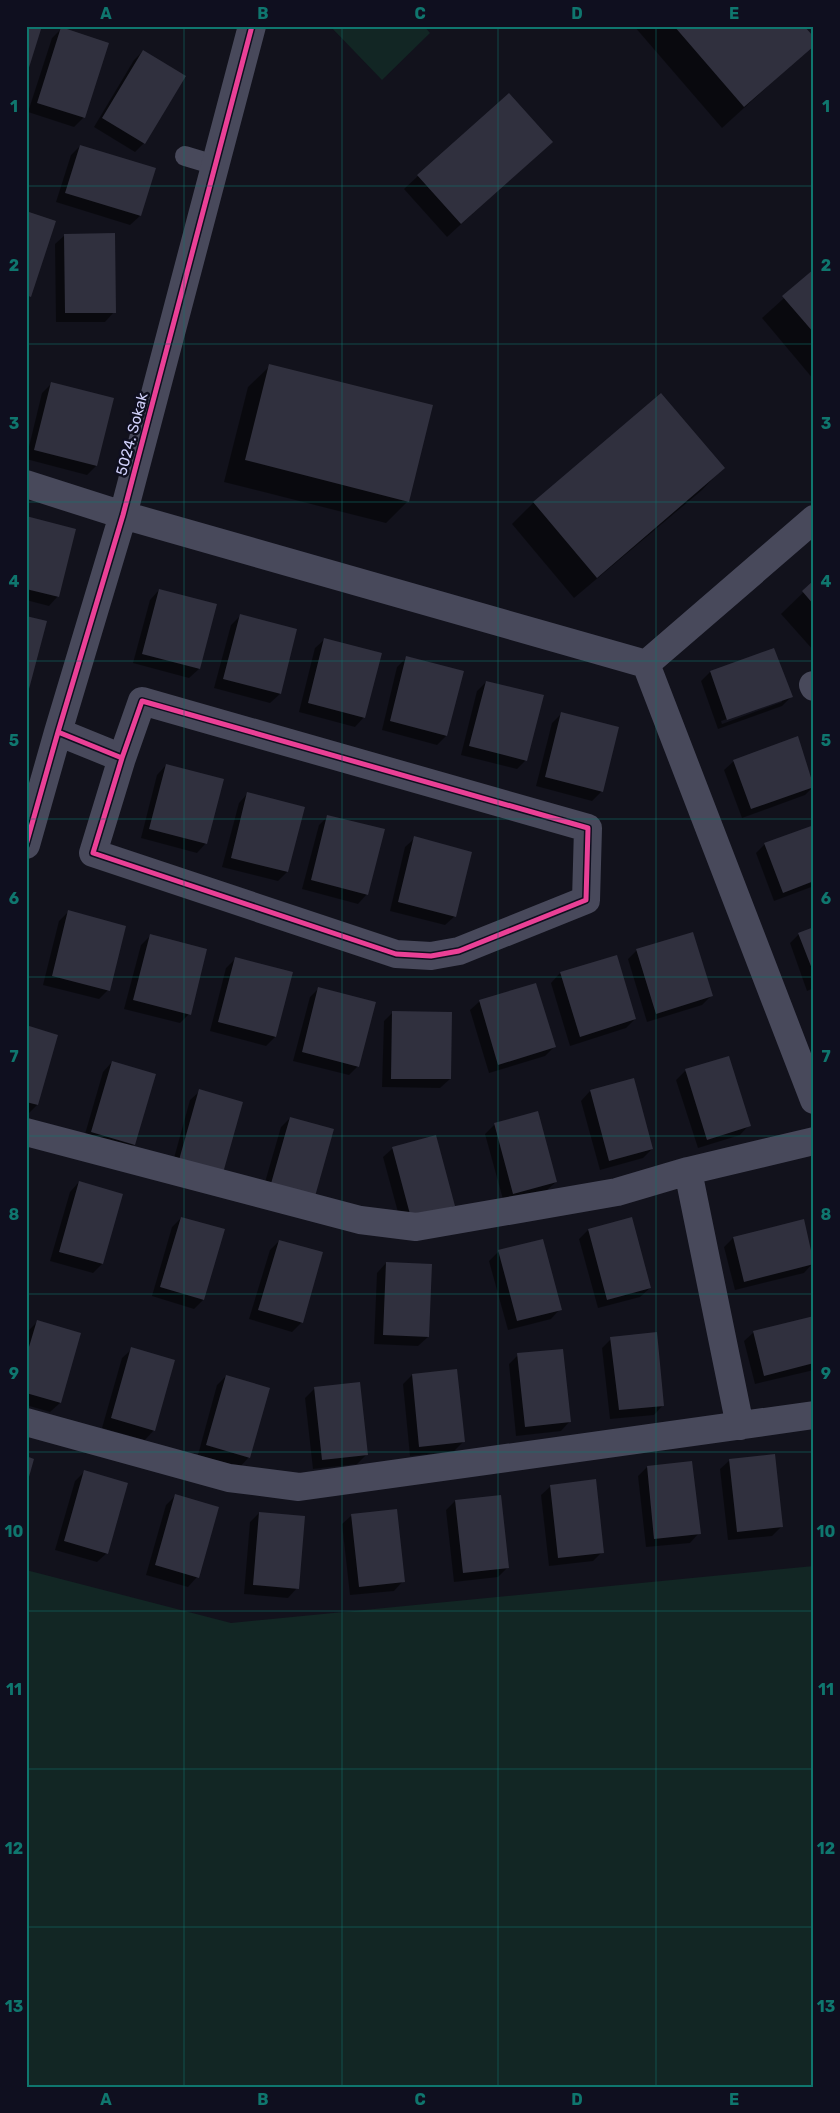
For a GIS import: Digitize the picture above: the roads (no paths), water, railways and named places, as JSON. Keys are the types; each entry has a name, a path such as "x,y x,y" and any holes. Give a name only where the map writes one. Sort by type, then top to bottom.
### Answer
{"street":[{"name":"5024. Sokak","path":"26,845 123,515 252,26"},
{"path":"26,484 123,515 646,664"},
{"path":"646,664 814,518"},
{"path":"646,664 814,1100"},
{"path":"142,701 588,828 586,900 459,951 431,956 396,954 93,853 122,758 142,701"},
{"path":"58,732 122,758"},
{"path":"26,1132 360,1220 416,1226 617,1192 688,1171 814,1141"},
{"path":"688,1171 740,1426"},
{"path":"26,1422 229,1478 299,1487 814,1415"}],"lane":[{"path":"185,156 215,165"}]}
